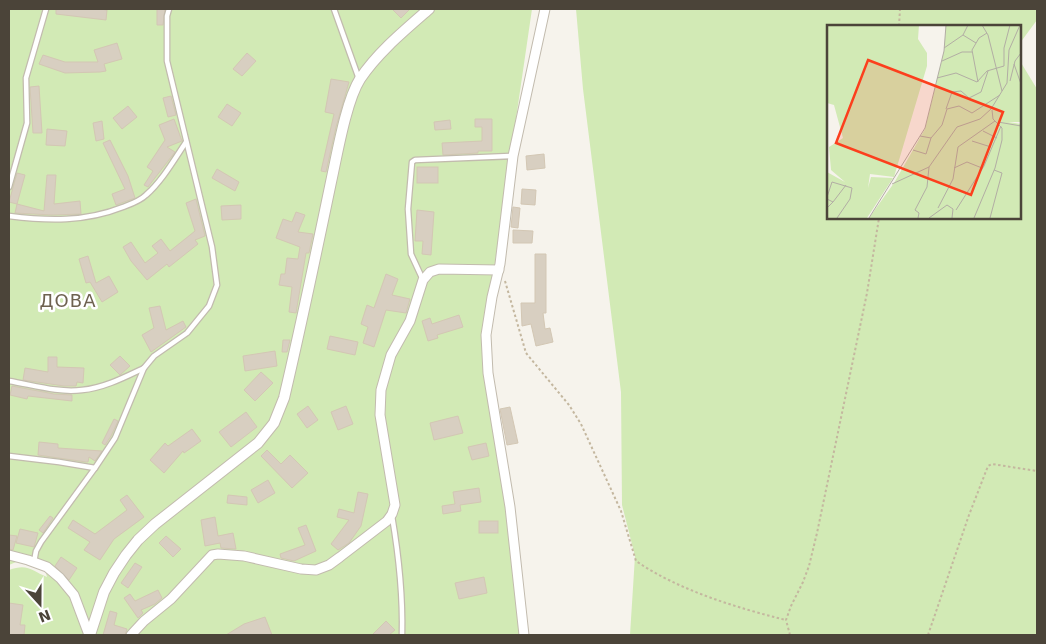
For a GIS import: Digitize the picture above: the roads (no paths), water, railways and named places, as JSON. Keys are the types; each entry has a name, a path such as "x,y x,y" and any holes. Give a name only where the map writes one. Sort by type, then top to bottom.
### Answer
{"street":[{"path":"90,635 104,592 114,573 138,540 155,524 258,444 274,422 284,398 345,122 355,88 375,60 429,9"},
{"path":"524,635 510,507 486,353 488,316 500,267 513,156 545,9"},
{"path":"130,635 171,598 212,555 244,556 301,569 316,570 329,565 381,526 392,514 394,494 380,414 380,399 391,355 410,321 423,280 430,272 439,269 500,267"},
{"path":"9,555 50,569 72,591 90,635"}],"lane":[{"path":"9,187 27,122 26,78 46,9"},
{"path":"34,562 40,542 115,438 144,368 154,356 187,333 203,315 216,291 217,278 212,247 167,61 167,16 169,9"},
{"path":"334,9 360,80"},
{"path":"9,216 59,220 83,218 112,212 132,204 147,194 186,142"},
{"path":"423,280 411,254 408,209 412,162 434,159 513,156"},
{"path":"9,381 57,390 81,390 118,380 144,368"},
{"path":"9,456 95,468"},
{"path":"392,514 400,562 402,635"},
{"path":"9,561 20,558"}],"district":[{"name":"ДОВА","path":"68,300"}]}
